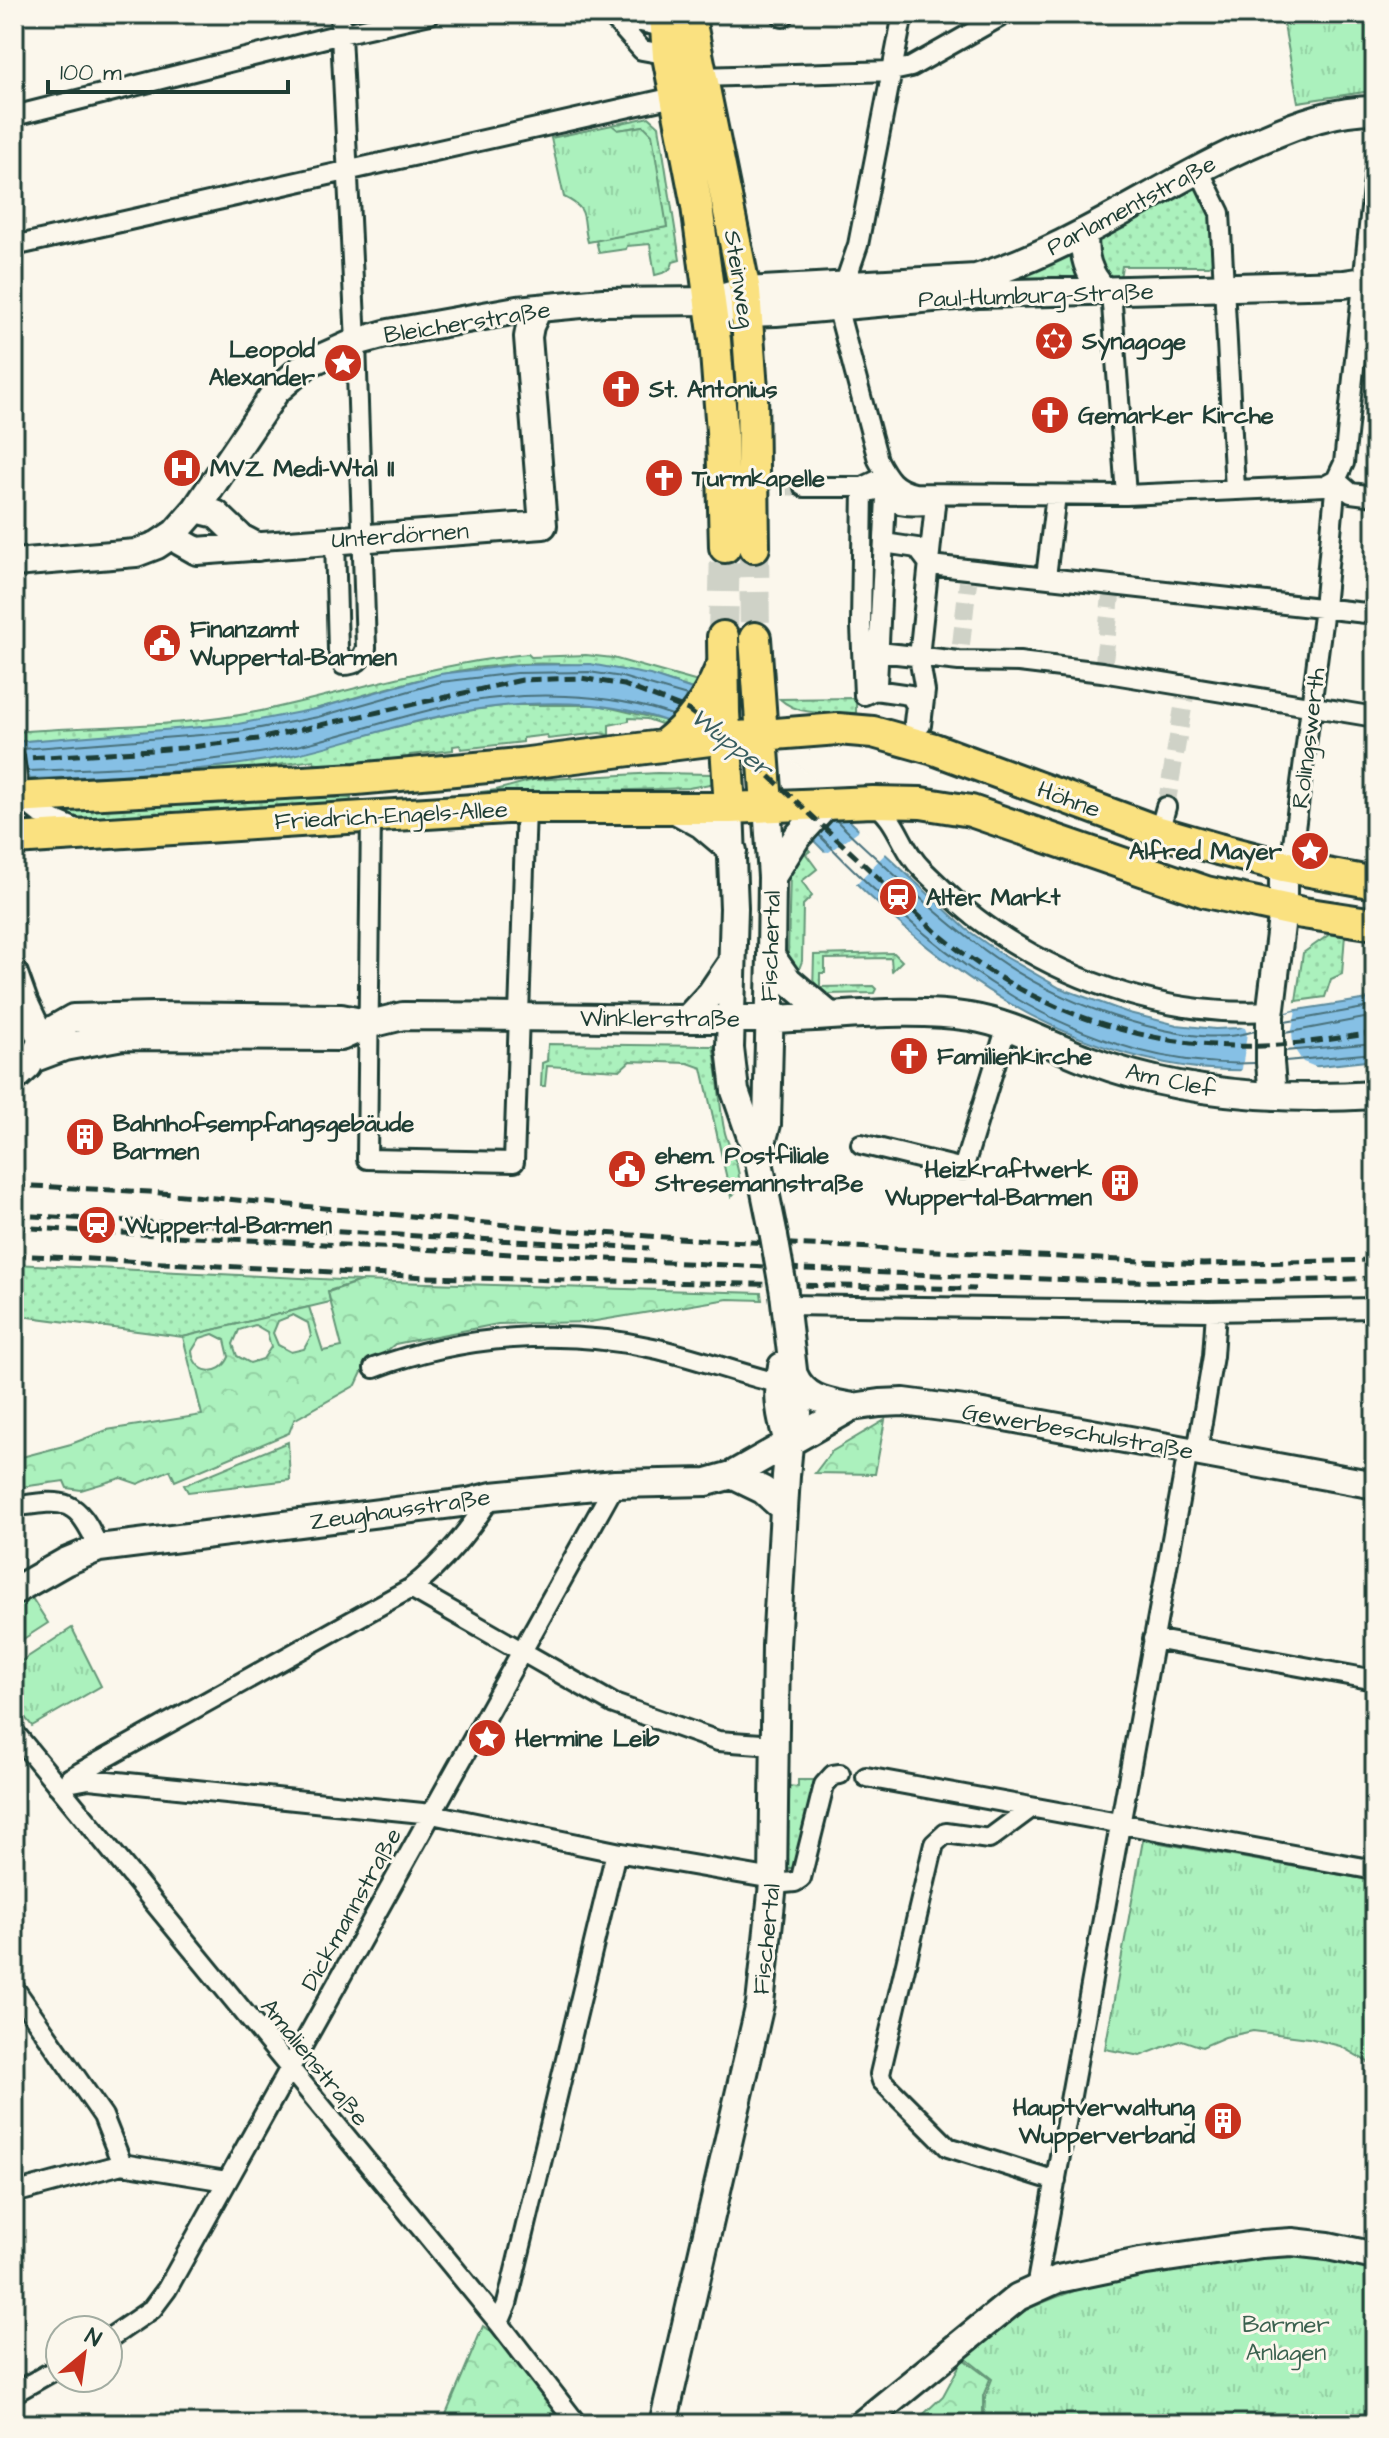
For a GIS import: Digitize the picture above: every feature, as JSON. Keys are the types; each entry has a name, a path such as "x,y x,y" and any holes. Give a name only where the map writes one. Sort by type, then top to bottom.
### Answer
{"main road":[{"name":"Steinweg","path":"672,28 700,66 746,302 752,390 739,547 722,431 710,301 697,206 674,97 672,28"},
{"path":"755,638 767,716"},
{"path":"677,741 721,669 726,751"},
{"path":"767,716 775,707 790,717 838,729"},
{"name":"Höhne","path":"767,716 873,732 1163,820 1287,866 1375,883"},
{"name":"Friedrich-Engels-Allee","path":"17,794 356,779 520,764 677,741 726,751 767,716"},
{"name":"Fischertal","path":"767,716 767,805"},
{"name":"Fischertal","path":"726,751 730,808"},
{"name":"Höhne","path":"767,805 921,803 971,811 1206,892 1375,924"},
{"name":"Friedrich-Engels-Allee","path":"14,839 526,808 730,808 767,805"}],"street":[{"path":"335,540 338,650 343,665 352,665 361,659 366,648 356,342 340,14"},
{"path":"14,116 430,14"},
{"path":"880,689 913,698 916,723 925,691 919,657 935,505 898,505 892,493 878,460 842,296 858,245 903,14"},
{"path":"611,15 672,28 700,66 892,71 911,67 1005,14"},
{"path":"611,15 642,50 672,28"},
{"path":"14,246 674,97"},
{"name":"Parlamentstraße","path":"878,282 976,278 1004,270 1085,232 1198,168 1241,148 1335,113 1375,110"},
{"path":"1198,168 1220,213 1235,489"},
{"name":"Rolingswerth","path":"1272,1087 1271,1014 1287,866 1324,608 1336,480 1344,463 1369,279 1375,170"},
{"path":"1085,232 1086,262 1093,278 1107,291 1126,495"},
{"path":"842,296 878,282 858,245"},
{"name":"Paul-Humburg-Straße","path":"842,296 1224,288 1369,279"},
{"name":"Bleicherstraße","path":"175,533 196,509 276,391 307,364 356,342 517,310 603,302 746,302 842,296"},
{"name":"Unterdörnen","path":"175,533 181,542 197,551 543,525 528,337 538,309"},
{"path":"804,487 863,487 878,480 892,493 1126,495 1325,486 1336,480 1351,493 1375,496"},
{"path":"863,487 861,626 880,689"},
{"path":"880,689 884,543 892,493"},
{"path":"1046,577 1056,495"},
{"path":"196,509 216,514 241,538 258,547"},
{"path":"14,563 136,553 157,545 175,533"},
{"path":"884,543 917,548 930,565 968,576 1046,577 1112,590 1375,614"},
{"path":"879,652 919,657 960,653 1019,662 1103,667 1186,692 1375,717"},
{"path":"14,757 17,794 39,813 89,833"},
{"path":"772,877 797,837 851,803 891,818 905,850 923,870 974,916 1032,955 1102,986 1155,1002 1228,1013 1271,1014"},
{"name":"Fischertal","path":"758,1157 767,1124 772,877 767,805"},
{"path":"371,815 367,1159 514,1162 526,808"},
{"path":"672,808 701,824 733,851"},
{"name":"Fischertal","path":"663,2424 760,2004 773,1882 776,1646 784,1509 789,1445 798,1413 786,1379 785,1299 774,1236 758,1157 735,1091 730,1048 733,851 730,808"},
{"path":"771,956 788,980 830,1016"},
{"path":"687,1019 711,993 732,962"},
{"path":"14,974 40,1050"},
{"name":"Winklerstraße","path":"370,1024 403,1016 768,1019 929,1015 969,1017 1002,1025"},
{"path":"14,1079 57,1025 83,1016 341,1018 370,1024"},
{"path":"861,1144 963,1169 1002,1025"},
{"name":"Am Clef","path":"1002,1025 1090,1061 1153,1080 1224,1092 1272,1087 1367,1098"},
{"path":"785,1299 1216,1311 1375,1308"},
{"path":"1036,2288 1153,1639 1213,1356 1216,1311"},
{"path":"374,1368 409,1355 457,1346 541,1335 571,1335 654,1348 786,1379 807,1394 852,1407"},
{"name":"Gewerbeschulstraße","path":"789,1445 852,1407 904,1402 972,1411 1375,1485"},
{"name":"Zeughausstraße","path":"14,1591 54,1567 99,1548 468,1502 492,1496 615,1484 707,1482 732,1475 789,1445"},
{"path":"732,1475 763,1490 784,1509"},
{"name":"Dickmannstraße","path":"124,2328 152,2309 167,2289 615,1484"},
{"path":"57,1785 411,1588 428,1575 470,1529 492,1496"},
{"path":"14,1507 46,1502 74,1508 87,1522 99,1548"},
{"path":"411,1588 614,1704 718,1741 775,1745"},
{"path":"1153,1639 1375,1680"},
{"name":"Amalienstraße","path":"14,1732 499,2323 577,2424"},
{"path":"57,1785 89,1779 432,1814 773,1882 795,1882 801,1878 824,1785 833,1775 840,1774"},
{"path":"866,1777 1375,1870"},
{"path":"1031,1808 989,1839 946,1833 934,1844 880,2074 882,2081 948,2147 1056,2181"},
{"path":"499,2323 507,2304 616,1852"},
{"path":"14,1988 103,2116 122,2164"},
{"path":"14,2193 122,2164 226,2181"},
{"path":"862,2424 1018,2297 1078,2273 1292,2242 1375,2256"},
{"path":"14,2393 44,2376"}],"green space":[{"path":"1282,14 1375,14 1375,76 1371,91 1298,102"},
{"path":"649,117 659,126 680,260 673,262 667,272 655,275 650,244 599,253 596,240 667,227 644,126 618,130 612,125"},
{"path":"612,125 618,130 644,126 652,134 667,227 588,242 582,211 564,197 551,138"},
{"path":"1195,186 1210,216 1213,262 1209,266 1122,266 1120,278 1111,281 1091,249 1093,242"},
{"path":"1078,246 1086,279 1013,281 1014,279"},
{"path":"528,654 531,657 586,655 613,658 698,682 695,690 634,672 601,667 535,663 502,665 438,675 264,722 154,734 14,742 14,732 168,723 261,711 427,671"},
{"path":"856,698 856,713 806,711 780,699"},
{"path":"509,705 598,705 667,721 661,724 629,718 629,721 609,725 609,735 600,733 548,739 547,735 523,738 523,742 461,749 460,745 453,746 453,750 410,755 408,759 315,765 314,760 216,773 36,784 30,779 228,766 459,712"},
{"path":"657,773 713,774 715,783 689,788 451,796 496,790 533,780"},
{"path":"271,792 298,797 351,798 350,803 87,818 67,816 42,804"},
{"path":"802,842 810,851 806,854 817,869 802,881 812,896 803,905 802,961 799,969 791,969 788,953 790,870"},
{"path":"1337,929 1345,934 1342,974 1331,979 1325,997 1296,1001 1303,953"},
{"path":"894,953 902,961 892,971 891,958 825,959 825,973 820,973 820,987 873,986 876,989 874,993 827,994 813,991 814,955"},
{"path":"548,1044 713,1046 725,1133 739,1175 734,1194 731,1197 702,1068 688,1063 630,1061 620,1070 547,1066 545,1086 541,1086 542,1063 547,1061"},
{"path":"14,1264 361,1281 328,1291 330,1302 183,1337 14,1315"},
{"path":"361,1281 761,1293 762,1300 728,1299 590,1322 498,1324 395,1344 362,1372 356,1385 294,1420 289,1433 175,1481 170,1470 138,1484 121,1478 81,1490 67,1488 64,1481 14,1488 14,1459 71,1444 107,1430 202,1415 183,1337 309,1307 323,1351 342,1347 328,1292","holes":["293,1315 308,1323 311,1336 304,1349 291,1352 278,1345 273,1333 278,1321","255,1325 267,1332 271,1347 263,1359 250,1363 237,1356 233,1344 239,1330","213,1334 225,1340 229,1357 225,1364 214,1370 202,1369 197,1365 192,1351 200,1338"]},
{"path":"885,1420 875,1474 815,1473 831,1452"},
{"path":"288,1442 290,1480 188,1492 184,1485"},
{"path":"32,1598 48,1623 14,1645 14,1610"},
{"path":"72,1628 101,1686 32,1726 14,1704 14,1666"},
{"path":"798,1780 814,1780 795,1864 787,1868 789,1786 798,1787"},
{"path":"1143,1840 1375,1881 1375,2066 1340,2046 1309,2038 1253,2031 1225,2037 1202,2047 1182,2040 1140,2056 1105,2049"},
{"name":"Barmer Anlagen","path":"1278,2250 1375,2266 1375,2424 984,2424 985,2397 992,2379 964,2357 1014,2316 1052,2299 1115,2279"},
{"path":"483,2326 499,2336 566,2424 442,2424"},
{"path":"963,2359 990,2379 983,2396 983,2424 913,2424 943,2396"}],"water":[{"name":"Wupper","path":"590,664 650,675 695,690 837,809 966,929 1004,956 1060,988 1129,1013 1177,1025 1215,1029 1238,1028 1297,1010 1375,998 1375,1060 1301,1068 1231,1070 1189,1067 1134,1056 1082,1039 1033,1017 987,990 901,925 731,759 689,731 634,712 568,703 501,706 435,717 256,762 192,770 95,776 30,779 14,742 238,724 316,709 440,674 515,665"}],"pier":[{"path":"737,711 849,815 822,825 811,840 818,851 736,768 663,724 671,720"},
{"path":"859,826 887,852 854,886 818,851 829,852 858,831"},
{"path":"1296,1011 1292,1030 1293,1047 1303,1062 1321,1069 1237,1075 1242,1069 1247,1033 1237,1024"}],"tunnel":[{"path":"779,486 804,487"},
{"path":"723,637 725,547"},
{"path":"754,547 755,638"},
{"path":"961,645 968,582"},
{"path":"1104,662 1111,596"},
{"path":"1166,807 1185,696"}],"railway":[{"path":"14,759 183,748 258,739 522,680 581,678 624,685 688,710 747,755 936,932 968,957 1038,998 1114,1027 1193,1043 1269,1046 1375,1033"},
{"path":"14,1185 150,1192 573,1231 708,1240 1203,1264 1375,1260"},
{"path":"14,1215 649,1248"},
{"path":"14,1227 956,1276 1207,1282 1375,1278"},
{"path":"14,1255 427,1277 975,1289"}],"place":[{"name":"Synagoge","path":"1054,341"},
{"name":"Leopold Alexander","path":"343,363"},
{"name":"St. Antonius","path":"621,389"},
{"name":"Gemarker Kirche","path":"1050,415"},
{"name":"MVZ Medi-Wtal II","path":"182,468"},
{"name":"Turmkapelle","path":"664,478"},
{"name":"Finanzamt Wuppertal-Barmen","path":"162,643"},
{"name":"Alfred Mayer","path":"1310,851"},
{"name":"Alter Markt","path":"898,897"},
{"name":"Familienkirche","path":"909,1056"},
{"name":"Bahnhofsempfangsgebäude Barmen","path":"85,1137"},
{"name":"ehem. Postfiliale Stresemannstraße","path":"627,1169"},
{"name":"Heizkraftwerk Wuppertal-Barmen","path":"1120,1183"},
{"name":"Wuppertal-Barmen","path":"97,1225"},
{"name":"Hermine Leib","path":"487,1738"},
{"name":"Hauptverwaltung Wupperverband","path":"1223,2121"}]}
